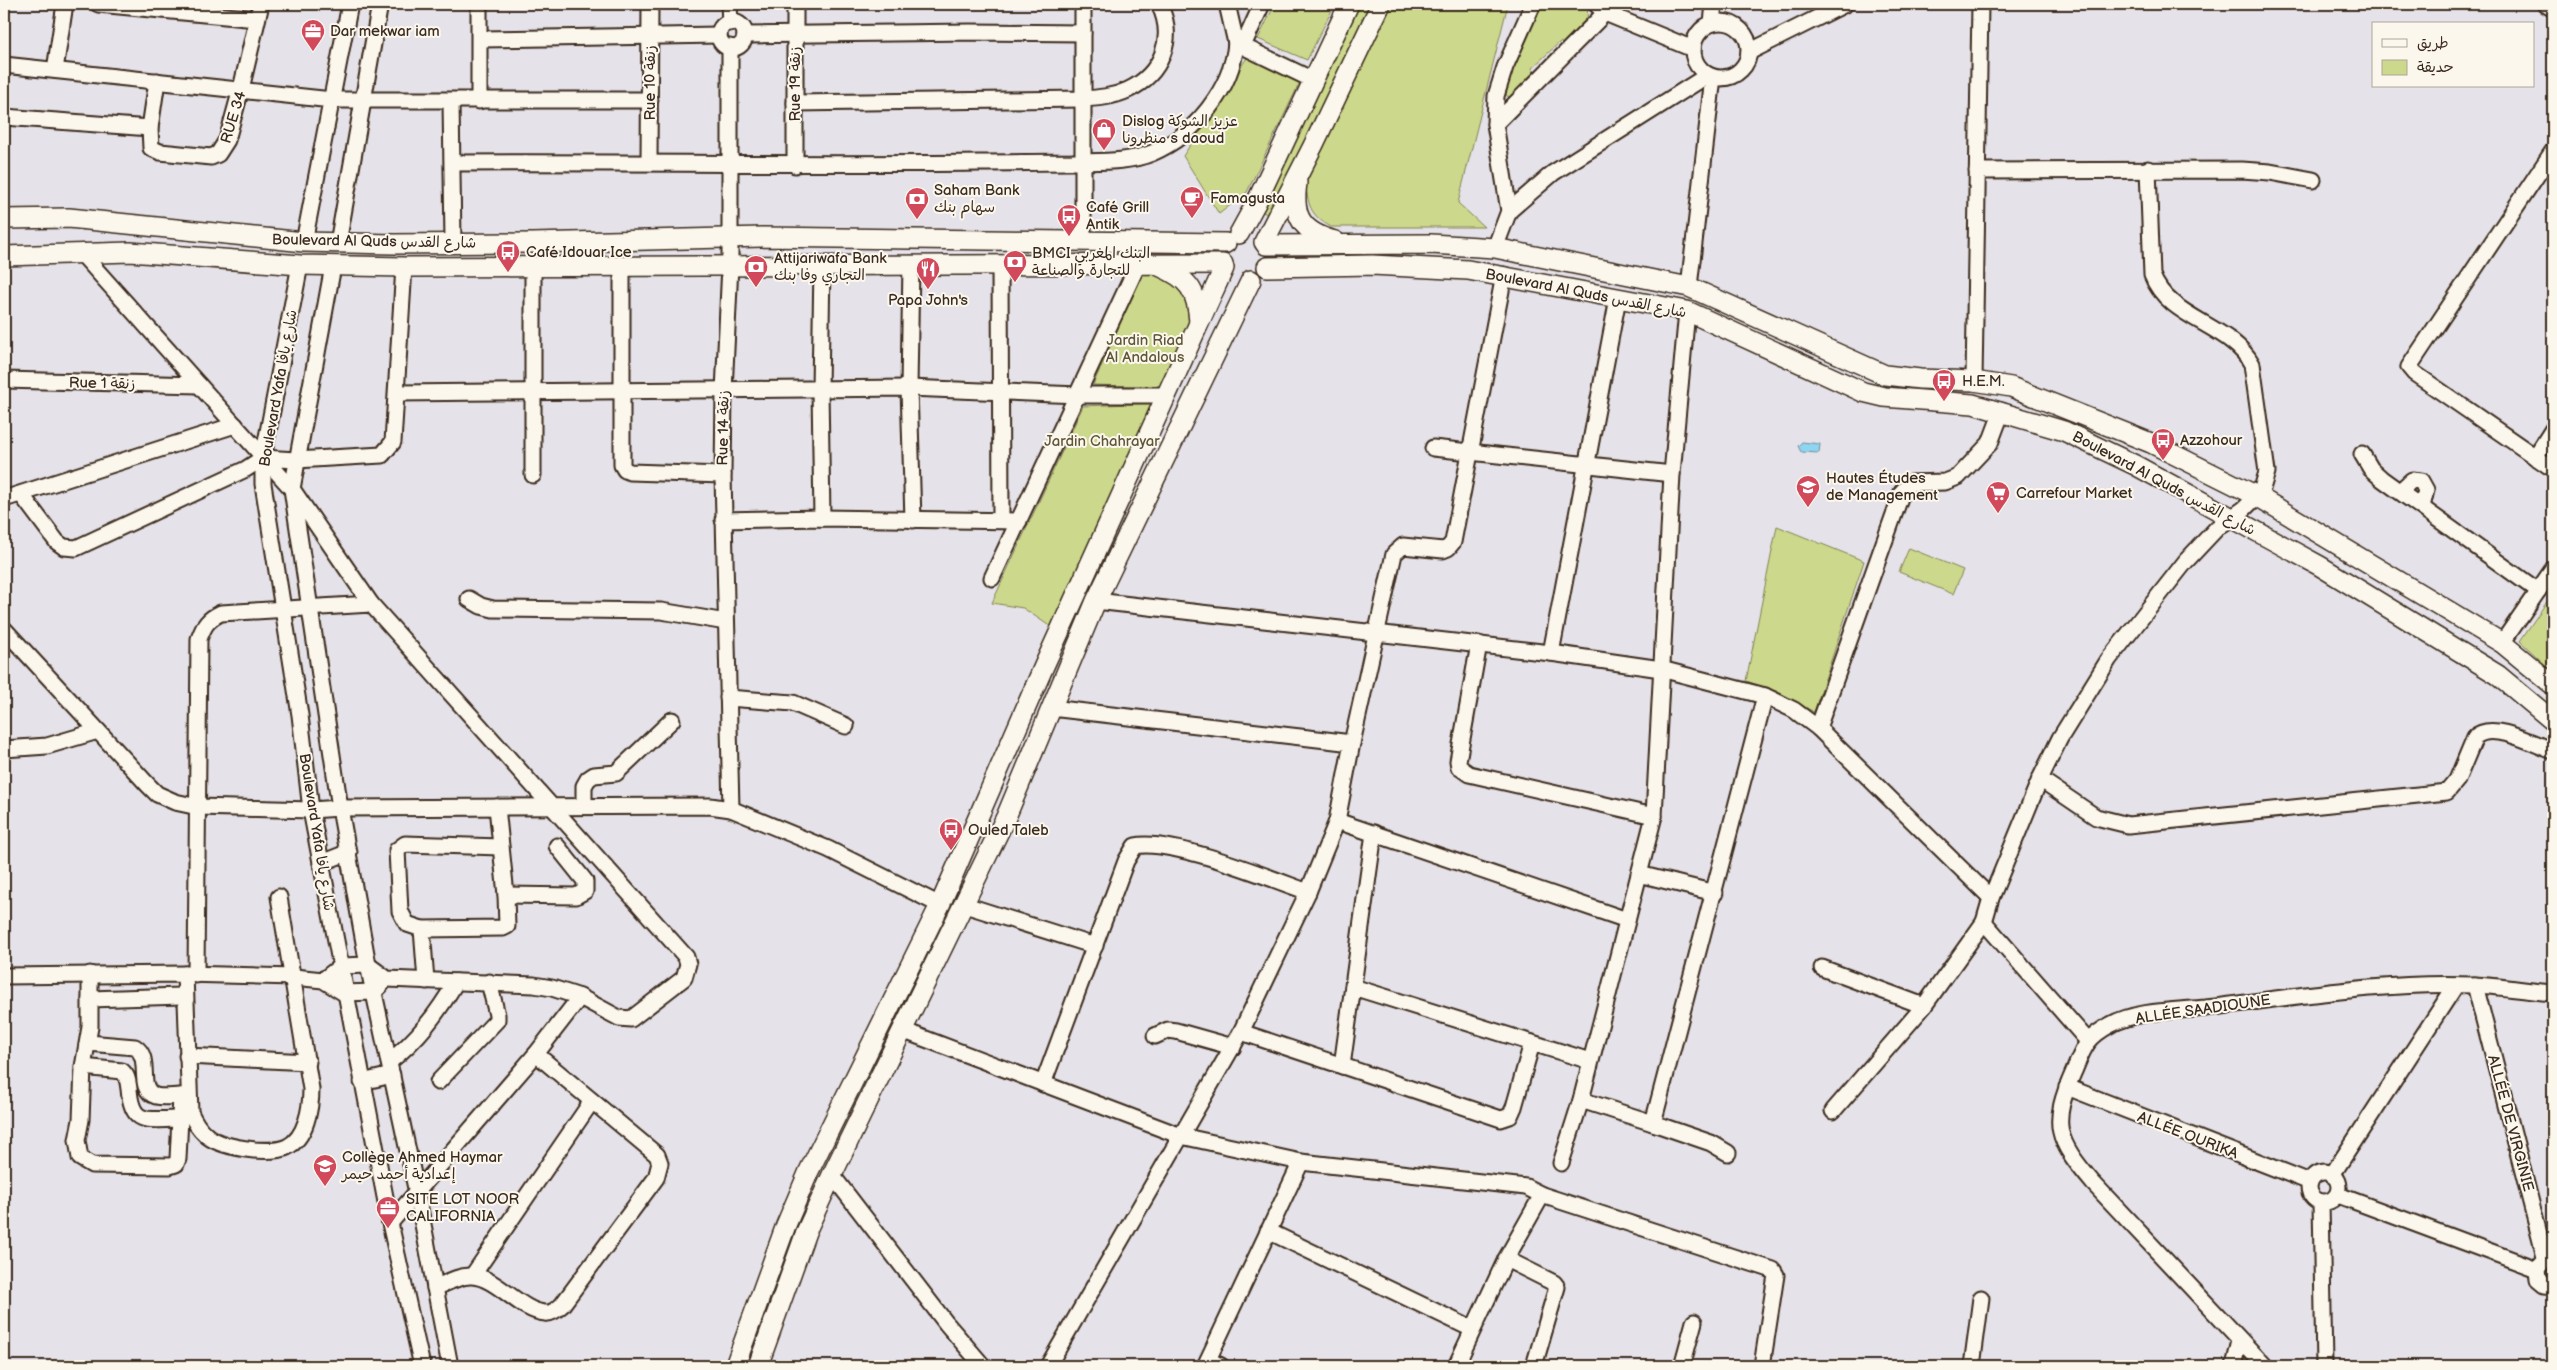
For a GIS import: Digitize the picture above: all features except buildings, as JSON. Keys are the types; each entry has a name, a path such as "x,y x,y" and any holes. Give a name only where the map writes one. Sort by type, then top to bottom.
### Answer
{"main road":[{"path":"735,1366 786,1225 809,1172 940,904 1044,666 1199,324 1224,266 1222,255 1256,202 1349,4"},
{"path":"1265,243 1381,4"},
{"path":"1298,176 1295,198 1296,209 1302,222 1318,236 1351,245"},
{"name":"Boulevard Al Quds شارع القدس","path":"4,219 69,218 304,242 338,243 453,244 762,237 1083,242 1232,239"},
{"path":"758,1366 803,1240 832,1175 965,905 1006,817 1096,601 1251,280 1263,273 1267,267 1269,256 1265,243 1252,234 1232,239"},
{"name":"Boulevard Al Quds شارع القدس","path":"1265,243 1431,244 1495,248 1689,287 1885,375 1920,380 1974,381 2011,387 2151,443 2258,496 2502,643 2553,685"},
{"name":"Boulevard Al Quds شارع القدس","path":"4,256 130,252 300,265 404,267 910,264 1147,264 1224,266"},
{"path":"1147,264 1182,278 1192,289 1198,303 1199,324"},
{"path":"1224,266 1238,279 1251,280"},
{"name":"Boulevard Al Quds شارع القدس","path":"1267,267 1426,266 1504,275 1687,311 1862,392 1884,397 1973,404 2002,411 2064,431 2135,465 2320,566 2498,675 2553,721"}],"street":[{"path":"55,70 65,4"},
{"path":"98,4 257,19"},
{"name":"RUE 34","path":"157,81 150,128 150,145 160,152 211,157 218,154 227,140 242,89 261,4"},
{"path":"304,242 350,4"},
{"path":"338,243 380,4"},
{"path":"479,4 479,101"},
{"name":"Rue 10 زنقة","path":"649,162 650,4"},
{"path":"729,4 730,22"},
{"name":"Rue 19 زنقة","path":"795,4 795,165"},
{"path":"1083,242 1082,99 1084,4"},
{"path":"795,103 1082,99 1106,97 1127,90 1146,78 1157,66 1168,38 1165,20 1159,4"},
{"path":"1227,4 1239,44 1313,80"},
{"path":"453,163 649,162 795,165 1083,162 1151,154 1183,134 1216,98 1232,67 1239,44 1262,4"},
{"path":"1509,211 1495,124 1500,81 1533,4"},
{"path":"1712,23 1714,4"},
{"path":"1749,52 1845,4"},
{"path":"1974,381 1980,4"},
{"path":"2545,4 2553,9"},
{"path":"1495,124 1600,8 1693,49"},
{"path":"730,22 740,25 744,35 740,44 730,47 724,44 719,35 724,25 730,22"},
{"path":"1712,23 1730,23 1738,27 1744,34 1749,52 1742,68 1727,78 1710,76 1695,62 1693,49 1695,37 1712,23"},
{"path":"744,35 795,33 1083,34"},
{"path":"480,39 650,34 719,35"},
{"name":"Rue 14 زنقة","path":"730,47 730,265 724,391 723,475 730,809"},
{"path":"4,66 242,89 332,100 479,101 582,98 650,100"},
{"path":"1495,248 1509,211 1553,174 1710,76"},
{"path":"1689,287 1710,76"},
{"path":"452,101 453,244"},
{"path":"4,116 150,128"},
{"path":"2553,151 2410,367 2414,373 2553,469"},
{"path":"1977,170 2148,169 2260,172 2313,180"},
{"path":"1833,1111 1924,1006 1984,922 1991,898 2040,779 2083,699 2123,638 2186,561 2217,528 2258,496 2265,484 2267,472 2252,364 2243,350 2158,290 2152,275 2148,169"},
{"path":"82,254 292,489 371,604 686,957 688,964 684,978 632,1019 619,1018 580,997 552,988 489,982 387,979 368,965 341,966 323,980"},
{"path":"910,264 909,388 913,520"},
{"path":"1000,264 1001,520"},
{"path":"992,578 1079,395 1147,264"},
{"name":"Boulevard Yafa شارع يافا","path":"300,265 263,458 263,484 300,715 311,810 341,966 344,993 390,1223 422,1366"},
{"path":"622,265 622,465 625,470 723,475"},
{"path":"822,265 820,389 822,518"},
{"name":"Boulevard Yafa شارع يافا","path":"333,266 292,489 340,808 368,965 417,1193 450,1366"},
{"path":"533,266 533,475"},
{"path":"21,494 57,542 64,547 76,548 246,469 263,458 296,460 382,455 393,442 404,267"},
{"path":"1048,1366 1141,1202 1242,1032 1308,892 1337,820 1352,743 1397,551 1404,546 1443,550 1448,548 1453,542 1472,452 1504,275"},
{"path":"1550,652 1618,298"},
{"path":"1561,1163 1581,1100 1654,816 1672,474 1687,311"},
{"name":"Rue 1 زنقة","path":"4,380 199,385"},
{"path":"397,393 909,388 1079,395 1168,395"},
{"path":"1818,728 1895,510 1906,486 1922,482 1945,482 1958,477 1990,443 2002,411"},
{"path":"4,491 231,422"},
{"path":"4,499 231,422"},
{"path":"2535,457 2553,429"},
{"path":"1433,448 1672,474"},
{"path":"2362,454 2377,474 2538,591"},
{"path":"2400,491 2412,480 2421,481 2426,490 2422,507"},
{"path":"723,520 822,518 1019,521"},
{"path":"2502,643 2553,569"},
{"path":"469,599 481,606 493,609 661,611 726,622"},
{"path":"1096,601 1550,652 1661,669 1765,696 1794,710 1818,728 1991,898"},
{"path":"279,897 308,1062 311,1105 298,1137 288,1147 271,1151 219,1142 206,1136 196,1124 190,1112 187,1056 188,974 198,807 199,639 204,625 210,618 221,613 371,604"},
{"path":"4,629 157,794 175,802 198,807 311,810 340,808 710,806 730,809 828,849 940,904"},
{"path":"1479,644 1458,761 1459,767 1469,774 1654,816"},
{"path":"1653,1123 1715,893 1740,787 1765,696"},
{"path":"728,698 793,703 846,726"},
{"path":"300,715 325,708"},
{"path":"1051,708 1352,743"},
{"path":"584,806 584,786 588,779 594,775 616,773 672,720"},
{"path":"4,749 47,746 98,731"},
{"path":"2040,779 2096,817 2128,825 2447,792 2457,780 2475,737 2488,731 2499,732 2553,751"},
{"path":"496,807 508,923 503,928 422,929 407,924 400,912 397,850 405,844 500,847"},
{"path":"1337,820 1627,920"},
{"path":"1342,1066 1374,832"},
{"path":"1043,1084 1126,861 1135,846 1147,843 1162,845 1232,865 1308,892"},
{"path":"506,895 576,896 585,891 585,881 557,846"},
{"path":"321,863 349,852"},
{"path":"1639,874 1715,893"},
{"path":"965,905 1095,946"},
{"path":"1984,922 2087,1040 2067,1087 2059,1113 2059,1126 2071,1156 2092,1183 2265,1366"},
{"path":"422,929 426,981"},
{"path":"1822,968 1924,1006"},
{"path":"90,974 88,1043 83,1067 81,1120 77,1147 79,1156 85,1163 173,1165 178,1159 180,1119 181,996 188,974"},
{"path":"4,976 188,974 294,977 323,980 344,993 374,992 387,979"},
{"path":"362,1082 390,1069 430,1023 456,982"},
{"path":"438,1082 497,1020 498,1015 489,982"},
{"path":"2332,1175 2456,985"},
{"name":"ALLÉE SAADIOUNE","path":"2087,1040 2111,1024 2148,1014 2363,989 2475,985 2553,993"},
{"name":"ALLÉE DE VIRGINIE","path":"2475,985 2546,1264"},
{"path":"1353,987 1590,1061"},
{"path":"90,999 181,996"},
{"path":"390,1223 536,1054 580,997"},
{"path":"902,1030 1181,1136 1301,1162 1526,1187 1542,1195 1773,1270 1776,1275 1762,1366"},
{"path":"1155,1036 1168,1030 1176,1031 1233,1047"},
{"path":"1242,1032 1501,1119 1510,1116 1514,1107 1532,1043"},
{"path":"88,1043 135,1047 144,1056 145,1085 150,1092 160,1096 181,1096"},
{"path":"435,1288 458,1278 473,1275 498,1287 534,1310 545,1313 553,1312 562,1305 656,1178 660,1163 657,1155 536,1054"},
{"path":"187,1056 308,1062"},
{"path":"83,1067 122,1071 127,1078 131,1108 139,1116 147,1119 180,1119"},
{"name":"ALLÉE OURIKA","path":"2067,1087 2310,1182"},
{"path":"473,1275 592,1100"},
{"path":"1581,1100 1711,1143 1728,1153"},
{"path":"1211,1364 1268,1231 1301,1162"},
{"path":"2322,1172 2332,1175 2339,1183 2338,1195 2328,1202 2321,1202 2311,1194 2310,1182 2317,1174 2322,1172"},
{"path":"832,1175 946,1323 983,1366"},
{"path":"1456,1366 1506,1259 1542,1195"},
{"path":"2338,1195 2546,1264 2538,1280 2544,1285 2553,1288"},
{"path":"2321,1202 2324,1366"},
{"path":"1268,1231 1472,1329"},
{"path":"1506,1259 1554,1283 1557,1287 1534,1366"},
{"path":"1972,1366 1981,1298"},
{"path":"1682,1366 1694,1322"},
{"path":"2234,1366 2240,1341"}],"green space":[{"path":"1275,4 1335,4 1307,60 1258,39"},
{"path":"1356,4 1374,4 1271,216 1261,211"},
{"path":"1385,4 1508,4 1458,203 1484,227 1331,227 1317,217 1310,206 1304,175"},
{"path":"1539,4 1588,4 1587,21 1566,46 1560,42 1532,68 1535,74 1513,96 1508,97 1505,93 1509,71"},
{"path":"1248,56 1300,82 1247,192 1219,214 1183,156"},
{"name":"Jardin Riad Al Andalous","path":"1154,270 1182,281 1193,320 1161,387 1093,385 1142,273"},
{"name":"Jardin Chahrayar","path":"1154,403 1051,627 1023,608 992,603 1083,406"},
{"path":"1777,526 1864,561 1814,712 1776,691 1746,681"},
{"path":"1909,548 1963,570 1953,594 1899,572"},
{"path":"2553,593 2553,672 2520,641"}],"water":[{"path":"1802,442 1820,444 1819,453 1801,452 1798,446"}],"place":[{"name":"Dar mekwar iam","path":"313,52"},
{"name":"Dislog عزيز الشوكة منظرونا s daoud","path":"1104,151"},
{"name":"Famagusta","path":"1192,219"},
{"name":"Saham Bank سهام بنك","path":"917,220"},
{"name":"Café Grill Antik","path":"1069,237"},
{"name":"Café Idouar Ice","path":"508,273"},
{"name":"BMCI البنك المغربي للتجارة والصناعة","path":"1015,283"},
{"name":"Attijariwafa Bank التجاري وفا بنك","path":"756,288"},
{"name":"Papa John's","path":"928,290"},
{"name":"H.E.M.","path":"1944,402"},
{"name":"Azzohour","path":"2163,461"},
{"name":"Hautes Études de Management","path":"1808,508"},
{"name":"Carrefour Market","path":"1998,514"},
{"name":"Ouled Taleb","path":"951,851"},
{"name":"Collège Ahmed Haymar إعدادية أحمد حيمر","path":"325,1187"},
{"name":"SITE LOT NOOR CALIFORNIA","path":"388,1229"}]}
